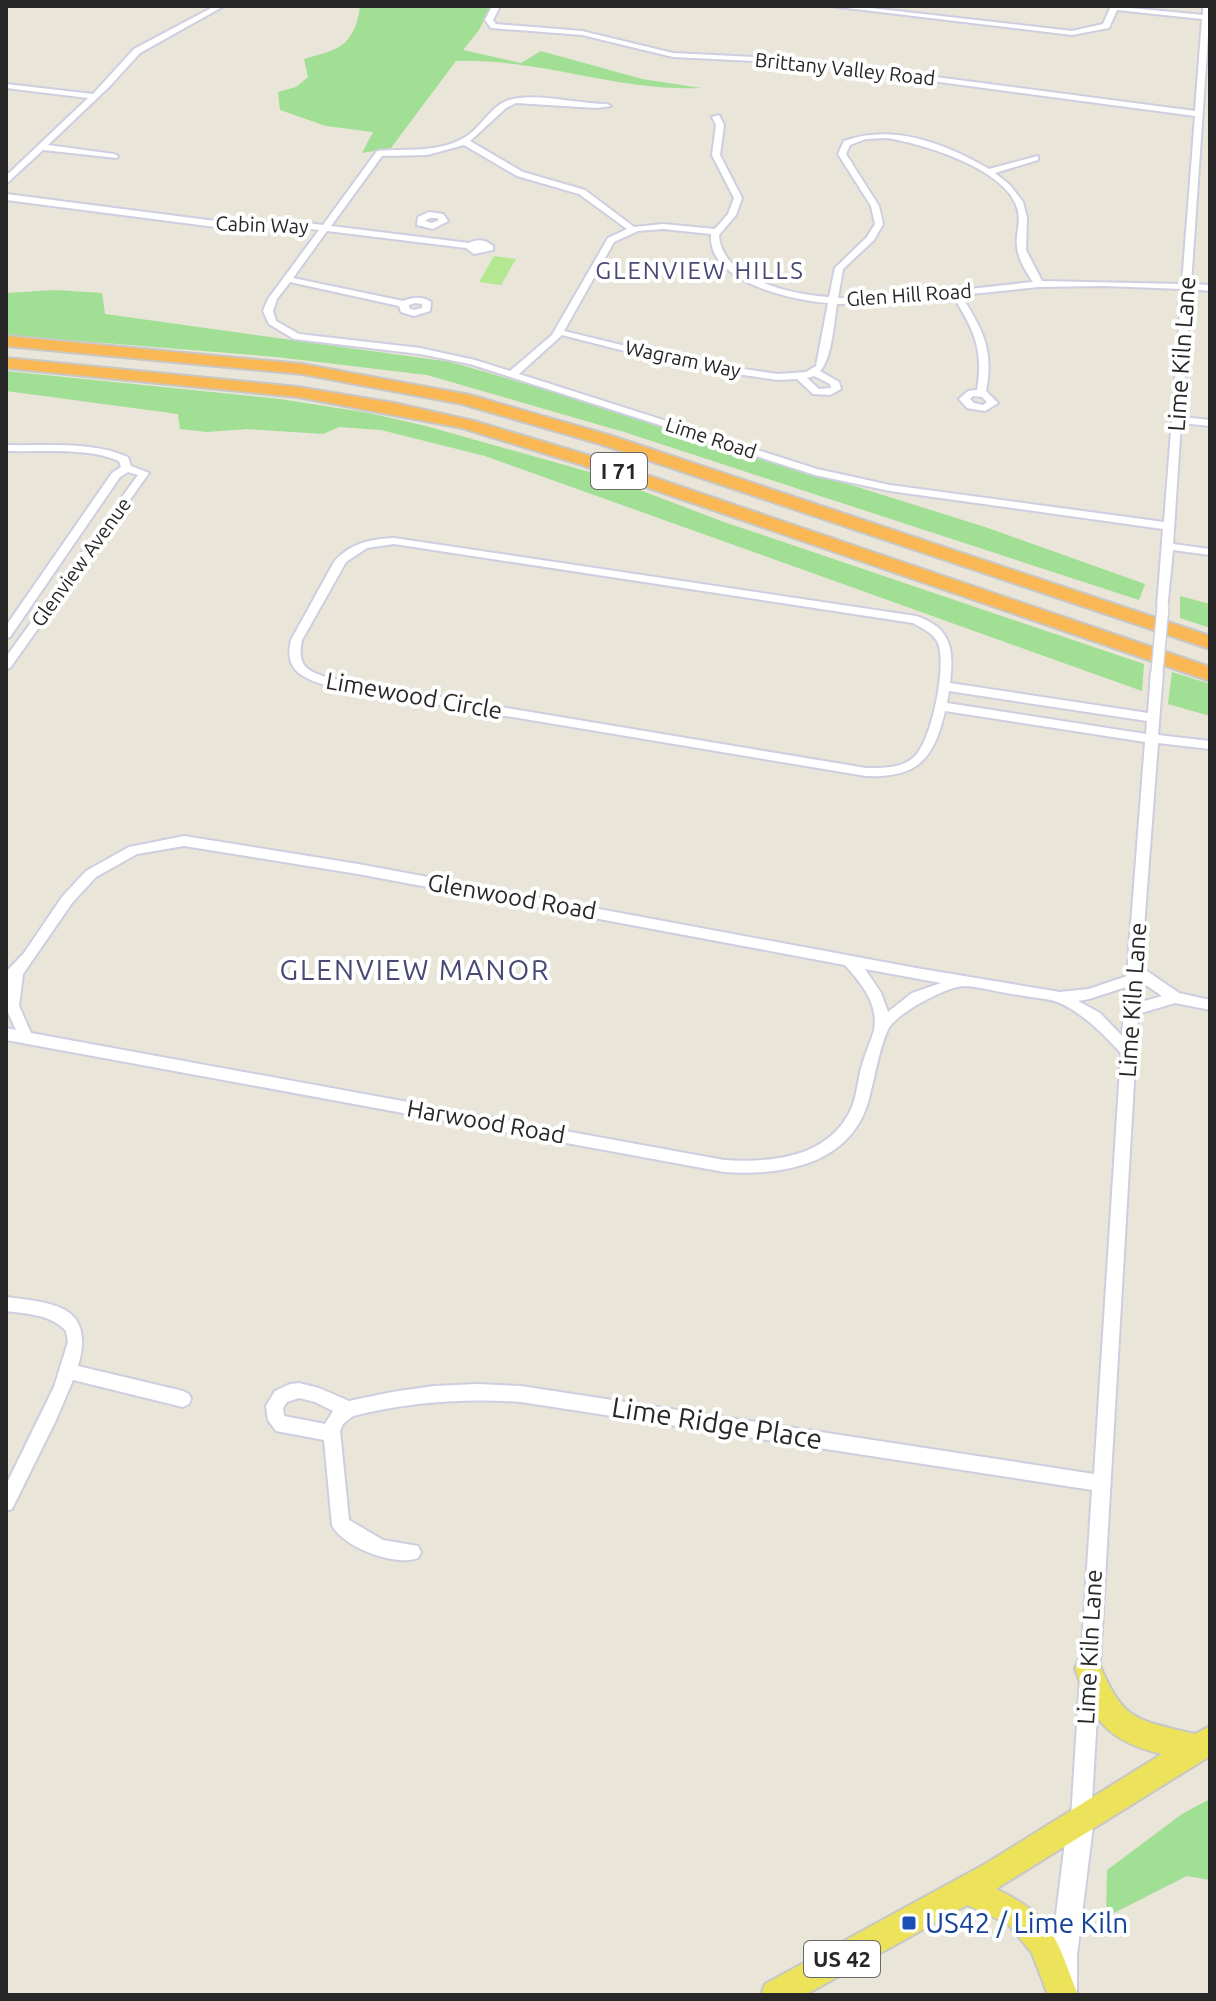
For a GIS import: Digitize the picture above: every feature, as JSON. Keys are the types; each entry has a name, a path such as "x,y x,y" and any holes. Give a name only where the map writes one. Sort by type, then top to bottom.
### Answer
{"highway":[{"name":"I 71","path":"6,341 302,369 464,399 606,440 1210,643"},
{"name":"I 71","path":"6,363 301,392 396,408 488,430 618,471 1210,674"}],"main road":[{"path":"1088,1668 1096,1695 1110,1716 1123,1728 1203,1744"},
{"name":"US 42","path":"776,1995 967,1890 1203,1744"},
{"name":"Lime Kiln Lane","path":"1064,1995 1064,1955 1081,1818"},
{"path":"967,1890 1018,1914 1043,1943 1064,1995"}],"street":[{"path":"6,181 137,51 220,6"},
{"name":"Brittany Valley Road","path":"496,6 489,20 493,26 582,33 673,55 797,61 1199,114"},
{"path":"834,6 1072,33 1106,26 1114,6 1208,14"},
{"name":"Lime Kiln Lane","path":"1081,1818 1130,1011 1208,14"},
{"path":"6,86 93,96"},
{"path":"404,304 287,279 380,153 430,151 464,141 505,105 514,102 585,108 607,106"},
{"path":"514,373 559,332 604,248 616,237 633,230 664,226 717,232 732,215 738,198 716,155 720,125 716,117"},
{"path":"833,300 839,268 871,238 879,224 875,206 842,154 847,143 857,138 882,136 925,144 960,156 989,172 1019,201 1024,219 1021,247 1027,265 1039,284"},
{"path":"464,141 520,174 582,192 633,230"},
{"path":"42,147 114,156"},
{"path":"989,172 1035,158"},
{"path":"1195,165 1210,167"},
{"name":"Cabin Way","path":"6,197 231,226 291,224 471,246"},
{"path":"416,238 425,226"},
{"name":"Glen Hill Road","path":"717,232 715,244 720,256 742,276 789,294 833,300 1081,281 1210,288"},
{"name":"Lime Road","path":"287,279 273,299 269,314 278,327 297,337 420,351 514,373 777,460 854,481 1168,526"},
{"path":"955,292 982,337 986,351 981,393"},
{"name":"Wagram Way","path":"559,332 707,368 808,374 821,365 833,300"},
{"path":"1178,420 1210,423"},
{"path":"6,448 113,454 127,462 126,468 116,475 6,634"},
{"name":"Glenview Avenue","path":"6,665 143,477 144,473 126,468"},
{"name":"Limewood Circle","path":"403,541 903,616 924,624 944,642 947,659 944,686 929,747 922,757 905,768 866,772 322,681 298,668 292,656 292,647 346,556 370,544 403,541"},
{"path":"1167,546 1210,552"},
{"path":"944,686 1153,718"},
{"path":"941,706 1210,745"},
{"name":"Glenwood Road","path":"26,1037 12,1006 11,975 67,900 91,874 134,850 184,841 329,864 1060,997 1089,994 1133,974"},
{"path":"849,960 874,991 882,1024 917,997 962,981"},
{"path":"1133,974 1175,998 1210,1005"},
{"name":"Glenwood Road","path":"1060,997 1095,1017 1128,1051"},
{"path":"1130,1011 1175,998"},
{"name":"Harwood Road","path":"6,1034 746,1168 767,1168 803,1159 842,1134 855,1116 863,1096 882,1024"},
{"path":"6,1304 46,1311 67,1320 74,1328 78,1345 69,1371 6,1503"},
{"path":"69,1371 183,1399"},
{"name":"Lime Ridge Place","path":"412,1552 391,1553 364,1542 341,1525 339,1420 443,1392 479,1390 521,1394 1100,1483"}],"green space":[{"path":"356,6 491,6 479,30 463,50 521,63 541,51 642,79 701,88 639,85 518,65 456,61 391,148 362,153 373,132 326,126 280,110 278,92 296,87 308,77 304,59 335,49 348,39 357,22 360,9"},
{"path":"494,256 516,259 501,285 479,282"},
{"path":"56,290 102,293 105,314 451,362 985,527 1145,584 1139,600 624,432 427,375 276,357 6,335 6,293"},
{"path":"6,371 280,399 369,413 600,475 724,522 1144,664 1142,691 485,456 381,430 339,427 323,434 180,429 178,414 6,391"},
{"path":"1180,596 1210,604 1210,628 1180,618"},
{"path":"1172,672 1210,684 1210,716 1168,704"},
{"path":"1210,1799 1210,1880 1187,1876 1106,1917 1107,1870 1182,1814"}],"place":[{"name":"US42 / Lime Kiln","path":"909,1923"}],"district":[{"name":"GLENVIEW HILLS","path":"700,271"},
{"name":"GLENVIEW MANOR","path":"415,970"}]}
